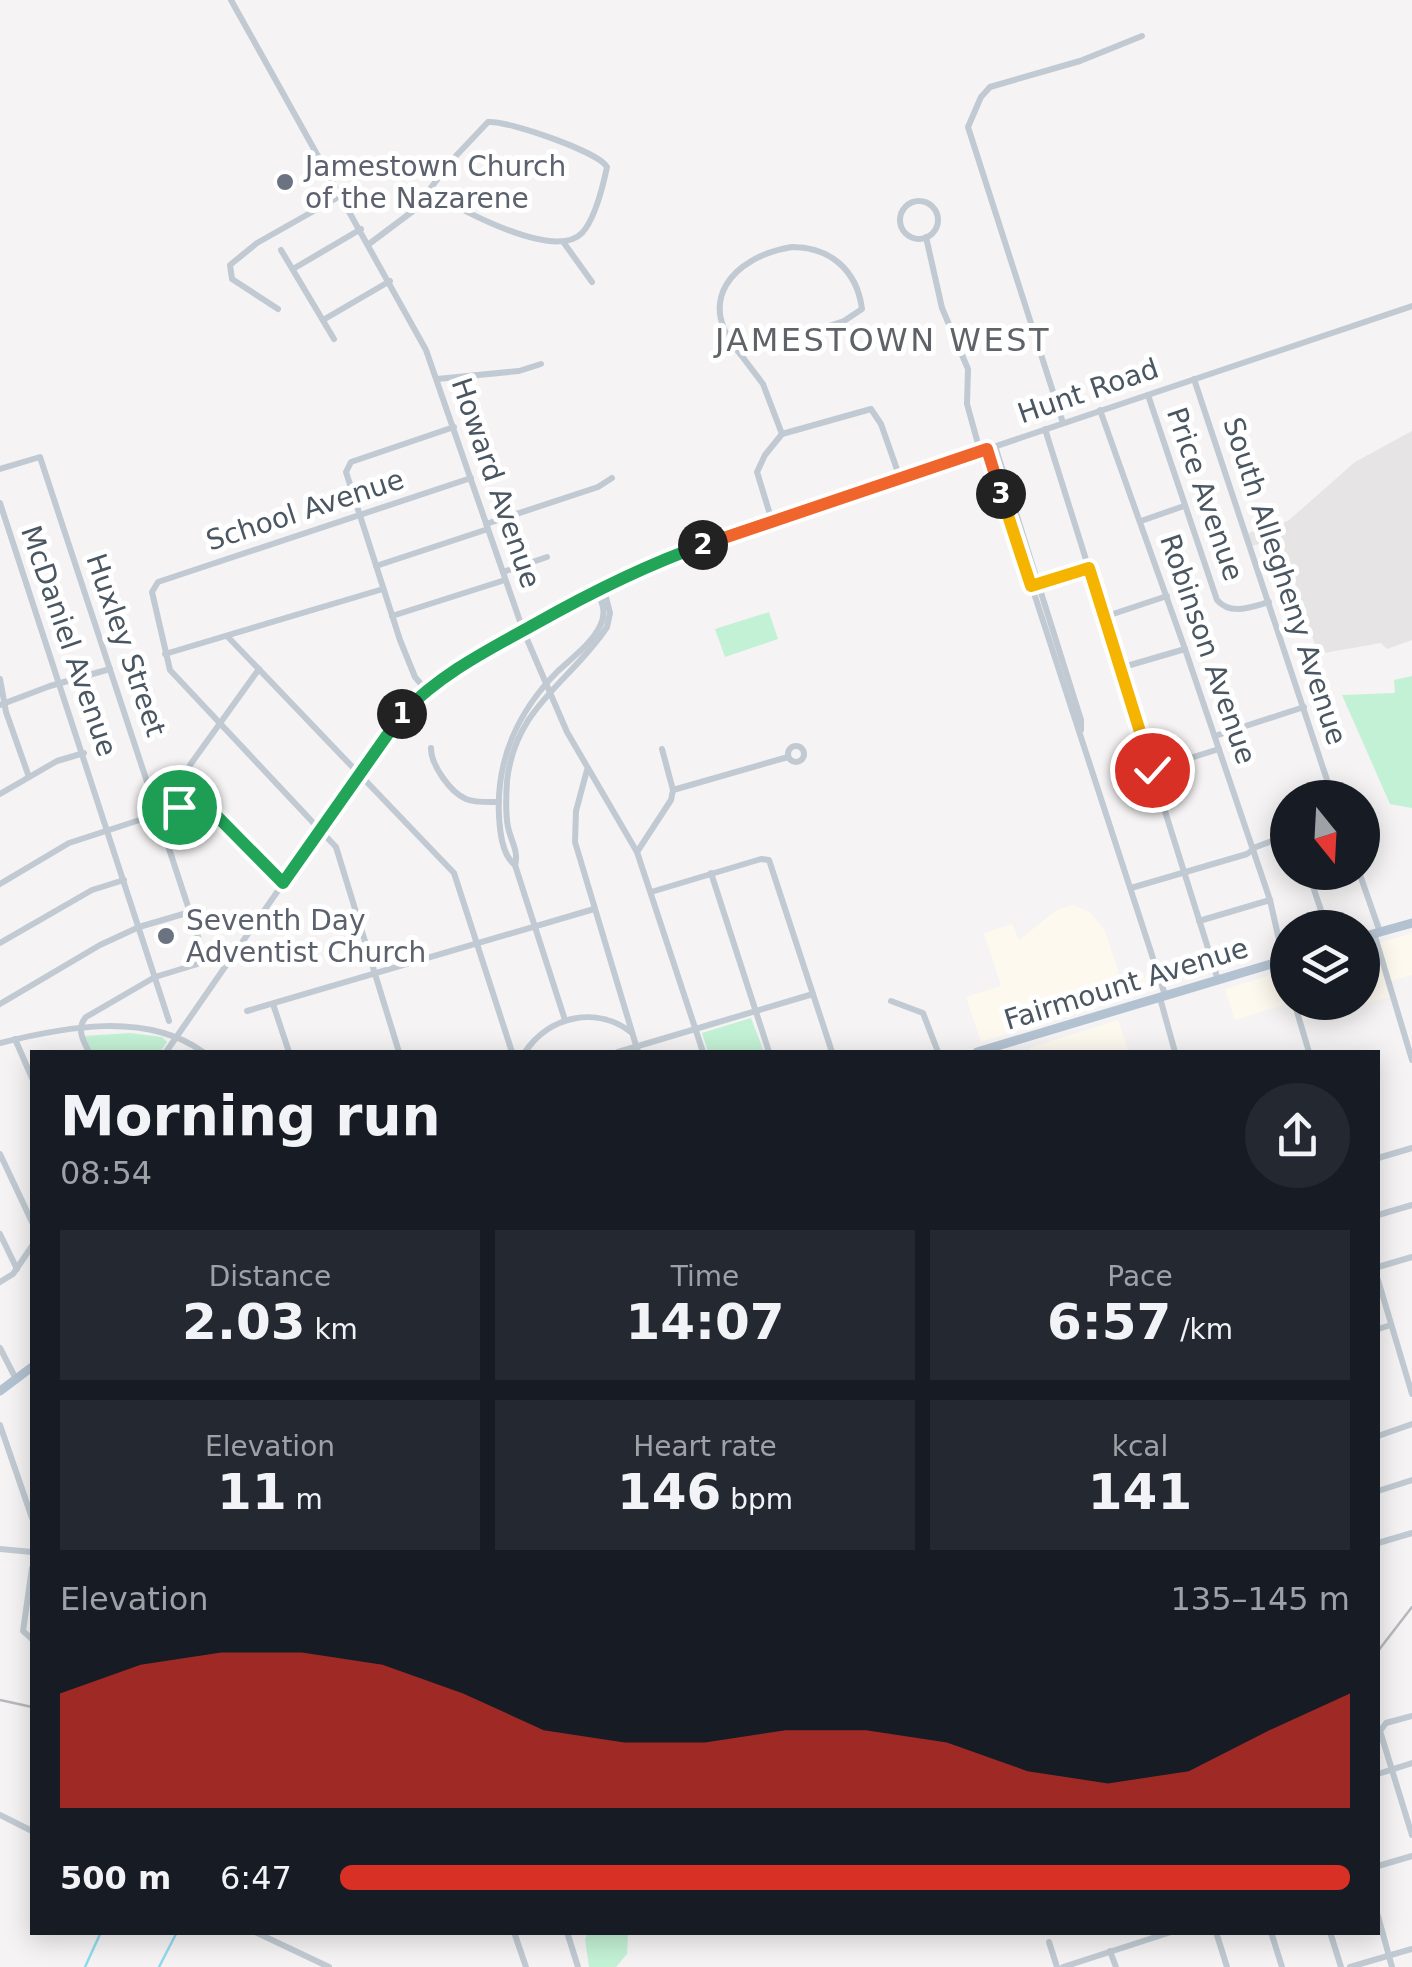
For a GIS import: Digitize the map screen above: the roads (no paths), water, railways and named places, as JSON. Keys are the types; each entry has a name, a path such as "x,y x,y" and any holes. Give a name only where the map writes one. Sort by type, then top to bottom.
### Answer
{"main road":[{"path":"1380,931 1412,923"},
{"name":"Fairmount Avenue","path":"1004,1049 1270,964"},
{"path":"0,1391 30,1368"}],"street":[{"name":"Howard Avenue","path":"231,0 415,324 523,630 546,688 636,852 702,1050"},
{"path":"1063,423 968,128 990,87 1080,61 1142,36"},
{"path":"369,244 406,218 453,159 488,122 503,122 583,150 601,158 608,170 585,230 564,242 551,243 468,214 429,191"},
{"path":"278,309 232,278 230,266 257,243 342,194"},
{"path":"914,202 926,202 937,216 935,228 926,236 914,238 901,226 904,208 914,202"},
{"path":"293,269 361,229"},
{"path":"926,236 942,308 968,368 967,404 987,449 1081,720 1080,731 1131,888 1176,1050"},
{"path":"564,242 592,282"},
{"path":"741,355 855,316 862,306 851,276 828,253 802,247 770,252 734,272 721,291 720,312 726,336 763,384 782,434"},
{"path":"281,250 334,338"},
{"path":"323,320 390,281"},
{"name":"Hunt Road","path":"167,1050 400,716 426,690 461,665 600,588 664,558 1412,306"},
{"path":"437,379 541,364"},
{"name":"South Allegheny Avenue","path":"1194,379 1328,780"},
{"name":"Price Avenue","path":"1148,394 1212,590 1222,606 1241,609 1269,602"},
{"path":"772,522 758,472 760,463 782,434 871,409 881,424 900,478"},
{"name":"Robinson Avenue","path":"1100,410 1186,648 1273,910"},
{"path":"426,690 415,677 392,616 348,482 348,465 454,427"},
{"path":"1045,429 1218,980"},
{"name":"Huxley Street","path":"0,469 40,457 190,912 210,960 155,978"},
{"name":"School Avenue","path":"165,654 152,592 154,584 471,478"},
{"path":"376,566 598,487 612,478"},
{"name":"McDaniel Avenue","path":"0,504 169,1021"},
{"path":"1141,520 1184,506"},
{"path":"392,616 547,558"},
{"path":"1034,585 1089,568"},
{"path":"566,1020 515,865 509,860 502,839 501,774 521,719 600,626 604,609 600,588"},
{"path":"383,589 165,654 176,677 336,847 398,1050"},
{"path":"1104,616 1167,596"},
{"path":"227,636 454,874 511,1050"},
{"path":"1120,668 1186,648"},
{"path":"3,704 110,669"},
{"path":"260,670 186,772 187,783 283,883"},
{"path":"0,679 3,704 30,777"},
{"path":"515,865 518,856 508,828 506,802 510,766 529,717 546,688"},
{"path":"1215,736 1304,707"},
{"path":"431,748 432,761 457,793 471,800 499,802"},
{"path":"636,852 662,817 673,790 662,749"},
{"path":"1152,770 1220,749"},
{"path":"0,794 57,760 84,753"},
{"path":"673,790 788,757"},
{"path":"587,768 576,811 575,842 637,1050 814,994"},
{"path":"0,884 69,843 201,800"},
{"path":"1131,888 1247,854 1270,842"},
{"path":"650,892 768,860 831,1050"},
{"path":"711,873 768,1050"},
{"path":"0,943 92,890 124,880"},
{"path":"1199,922 1270,900"},
{"path":"247,1011 594,909"},
{"path":"0,1004 100,945 139,927 190,912"},
{"path":"1380,942 1412,1060"},
{"path":"88,1050 81,1029 86,1017 155,978"},
{"path":"890,1001 923,1013 937,1050"},
{"path":"273,1004 288,1050"},
{"path":"527,1050 541,1034 566,1020 597,1018 619,1024 632,1033"},
{"path":"1299,1020 1308,1050"},
{"path":"0,1043 81,1029 143,1028 176,1036 200,1050"},
{"path":"15,1039 30,1073"},
{"path":"1380,1157 1412,1148"},
{"path":"0,1154 30,1218"},
{"path":"1380,1214 1412,1204"},
{"path":"0,1234 17,1269"},
{"path":"0,1282 17,1269 30,1249"},
{"path":"1380,1267 1412,1258"},
{"path":"1380,1288 1408,1370 1412,1394"},
{"path":"1380,1328 1390,1325"},
{"path":"0,1348 16,1379"},
{"path":"1380,1435 1412,1424"},
{"path":"0,1425 30,1512"},
{"path":"1380,1491 1412,1480"},
{"path":"1380,1542 1412,1533"},
{"path":"0,1549 30,1552"},
{"path":"30,1583 24,1628 30,1637"},
{"path":"1412,1716 1386,1724 1380,1731 1408,1810 1412,1835"},
{"path":"1380,1773 1412,1763"},
{"path":"0,1815 30,1829"},
{"path":"1380,1865 1412,1856"},
{"path":"1380,1923 1392,1967"},
{"path":"261,1935 330,1967"},
{"path":"515,1935 526,1967"},
{"path":"568,1935 578,1967"},
{"path":"1048,1942 1060,1967 1161,1935"},
{"path":"1217,1935 1227,1967"},
{"path":"1273,1935 1282,1967"},
{"path":"1331,1935 1341,1967"},
{"path":"1350,1967 1412,1949"},
{"path":"1110,1951 1116,1967"}],"waterway":[{"path":"85,1967 100,1935"},
{"path":"159,1967 175,1935"}],"railway":[{"path":"1380,1648 1412,1607"},
{"path":"0,1700 30,1707"}],"place":[{"name":"Jamestown Church of the Nazarene","path":"285,182"},
{"name":"Seventh Day Adventist Church","path":"166,936"}],"district":[{"name":"JAMESTOWN WEST","path":"883,340"}]}
